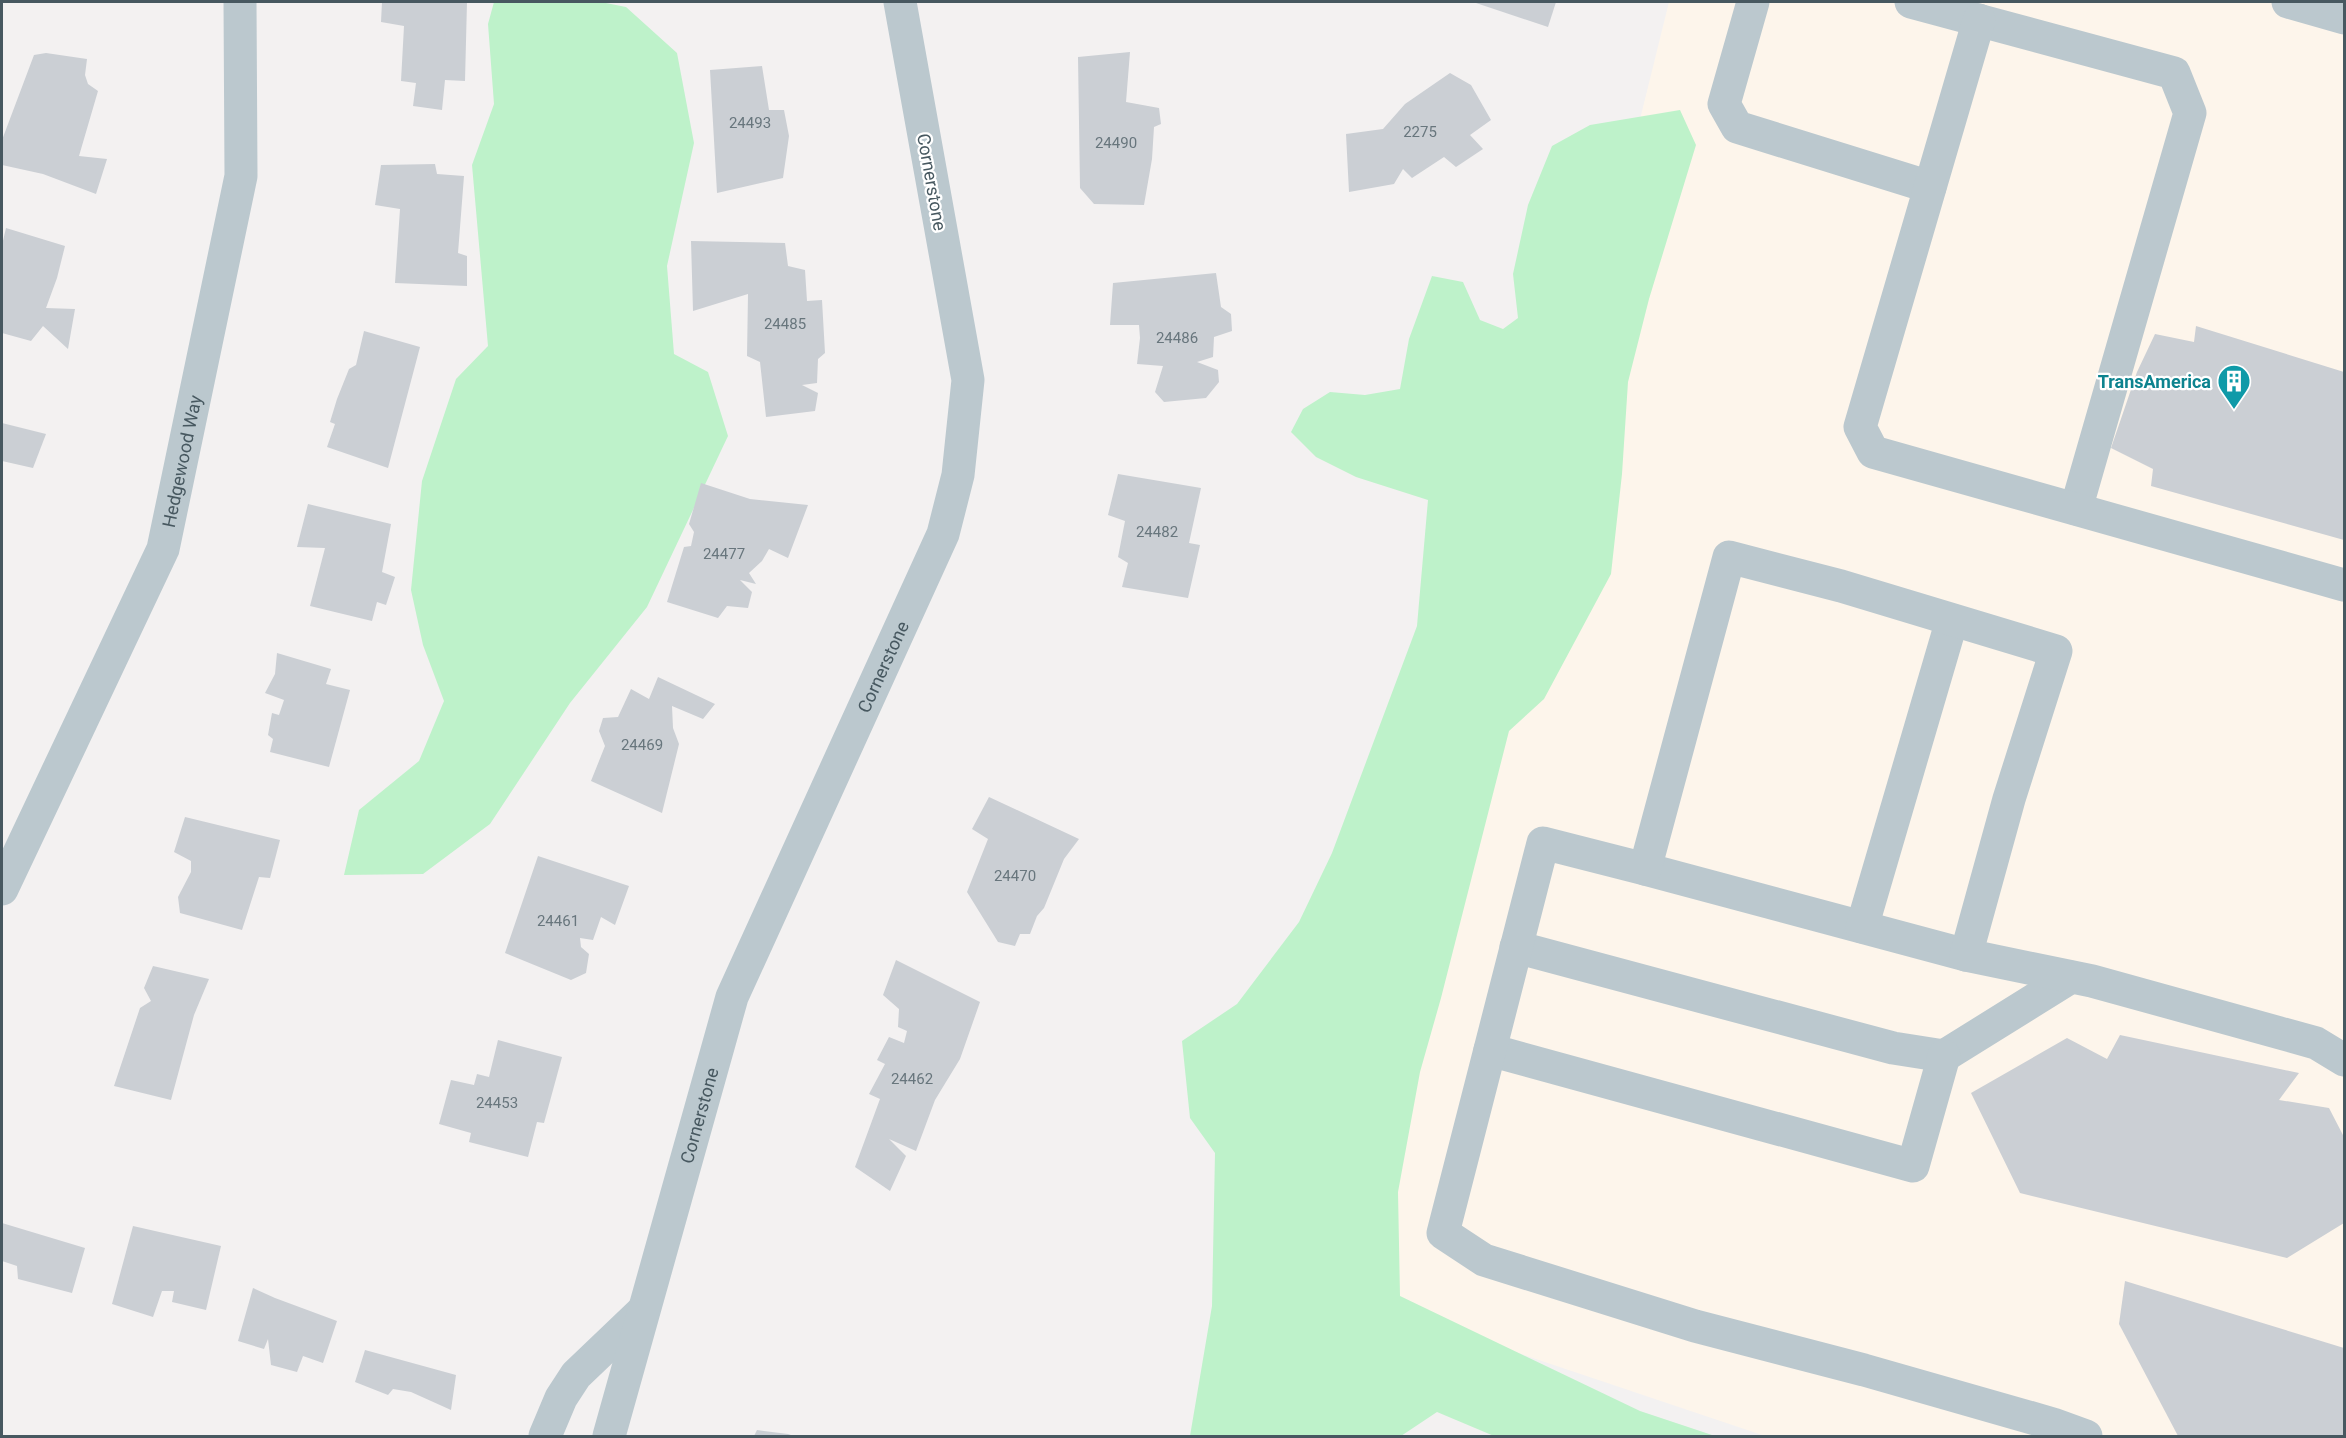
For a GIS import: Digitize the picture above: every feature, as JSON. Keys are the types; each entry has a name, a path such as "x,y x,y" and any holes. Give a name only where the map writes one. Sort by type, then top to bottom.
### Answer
{"street":[{"name":"Hedgewood Way","path":"2,889 163,549 241,176 240,2"},
{"name":"Cornerstone","path":"609,1437 732,997 943,534 958,476 968,380 900,2"},
{"path":"1753,2 1724,104 1737,127 1930,187"},
{"path":"1911,2 2174,73 2190,113 2076,509"},
{"path":"2288,2 2344,18"},
{"path":"1978,20 1860,427 1873,452 2344,585"},
{"path":"1645,869 1729,557 1840,586 2056,651 2009,800 1966,956"},
{"path":"1862,927 1952,620"},
{"path":"2086,1437 2053,1424 1864,1370 1695,1326 1484,1260 1443,1233 1543,843 1966,956 2071,977 2316,1043 2344,1060"},
{"path":"1516,947 1893,1048 1944,1056 2071,977"},
{"path":"1490,1050 1913,1166 1944,1056"},
{"path":"545,1437 561,1398 576,1375 645,1309"}],"shaded area":[{"path":"1669,2 2344,2 2344,1436 1765,1436 1349,1296"}],"green space":[{"path":"494,2 601,2 626,7 677,53 694,143 667,266 674,354 708,372 728,436 647,607 570,703 490,824 423,874 344,875 359,810 419,761 444,701 423,645 411,590 422,481 456,379 488,346 472,165 494,104 488,24"},
{"path":"1680,110 1696,145 1649,299 1628,382 1622,474 1611,574 1544,699 1509,731 1420,1072 1398,1192 1400,1296 1640,1411 1715,1436 1494,1436 1437,1412 1401,1436 1190,1436 1212,1306 1215,1153 1190,1118 1182,1041 1237,1004 1299,922 1332,853 1417,626 1428,500 1356,477 1316,457 1291,432 1303,409 1330,392 1365,395 1400,389 1409,339 1432,276 1463,282 1480,320 1503,329 1518,318 1513,274 1528,205 1552,146 1590,125"}],"building":[{"path":"382,2 467,2 465,81 445,80 442,110 413,106 416,83 401,81 404,26 381,22"},
{"path":"1473,2 1556,2 1548,27"},
{"path":"1130,52 1126,102 1159,108 1161,124 1154,127 1152,159 1144,205 1094,204 1080,188 1078,57"},
{"path":"46,53 87,59 85,75 88,84 98,91 79,156 107,159 96,194 43,174 2,165 2,140 34,55"},
{"path":"762,66 769,110 784,110 789,136 783,178 717,193 710,70"},
{"path":"1450,73 1471,85 1491,120 1470,135 1483,149 1456,167 1444,157 1412,178 1403,169 1394,184 1349,192 1346,134 1383,129 1405,104"},
{"path":"435,164 437,174 464,176 458,253 467,256 467,286 395,283 400,209 375,205 381,165"},
{"path":"6,228 65,246 46,308 75,309 68,349 43,326 31,341 2,333 2,245"},
{"path":"691,241 785,243 788,266 805,270 807,301 822,300 825,353 818,359 817,383 802,385 818,393 815,411 766,417 760,362 747,356 748,294 693,311"},
{"path":"1216,273 1221,307 1231,314 1232,331 1214,337 1213,357 1197,362 1218,370 1219,382 1206,398 1164,402 1155,392 1163,366 1137,364 1139,325 1110,325 1113,283"},
{"name":"TransAmerica","path":"2196,326 2344,372 2344,540 2151,486 2153,469 2111,448 2137,372 2155,334 2194,342"},
{"path":"364,331 420,347 388,468 327,447 335,424 330,422 337,399 349,369 356,365"},
{"path":"2,423 46,434 33,468 2,461"},
{"path":"1118,474 1201,488 1189,543 1200,545 1188,598 1122,587 1128,563 1118,557 1125,521 1108,515"},
{"path":"701,483 750,499 808,505 788,558 769,549 762,561 749,573 756,584 740,580 752,592 748,608 727,606 718,618 667,602 684,547 691,546 694,532 689,524"},
{"path":"308,504 391,524 382,572 395,577 386,605 377,602 372,621 310,606 325,548 297,547"},
{"path":"277,653 331,669 326,684 350,690 329,767 270,752 273,739 268,735 272,713 279,715 284,700 265,693 275,674"},
{"path":"658,677 715,704 703,719 672,706 673,728 679,744 662,813 591,781 605,746 599,731 603,718 618,717 631,689 649,699"},
{"path":"989,797 1079,839 1064,859 1044,908 1037,916 1030,934 1020,934 1015,946 998,942 967,892 988,839 972,829"},
{"path":"185,817 280,840 270,878 259,877 242,930 180,913 178,897 191,872 191,861 174,852"},
{"path":"538,856 629,886 615,925 601,917 593,940 580,938 581,947 589,954 586,973 571,980 505,953"},
{"path":"896,960 980,1002 960,1059 935,1100 916,1151 889,1139 906,1156 890,1191 855,1167 880,1099 869,1094 885,1064 877,1060 889,1037 904,1043 907,1031 898,1027 899,1009 883,995"},
{"path":"153,966 209,979 194,1015 171,1100 114,1086 140,1008 151,1001 144,988"},
{"path":"2120,1035 2299,1073 2279,1100 2329,1108 2344,1137 2344,1223 2287,1258 2020,1193 1971,1093 2067,1038 2107,1059"},
{"path":"498,1040 562,1057 544,1123 537,1122 528,1157 469,1142 471,1133 439,1124 451,1080 474,1085 477,1074 489,1077"},
{"path":"2,1223 85,1248 72,1293 18,1279 17,1266 2,1261"},
{"path":"133,1226 221,1246 206,1310 172,1302 174,1291 162,1291 153,1317 112,1304"},
{"path":"2125,1281 2344,1348 2344,1436 2178,1436 2119,1324"},
{"path":"253,1288 337,1321 323,1363 303,1356 297,1372 271,1365 268,1339 264,1349 238,1341"},
{"path":"365,1350 456,1375 451,1410 411,1392 393,1389 388,1395 355,1382"},
{"path":"757,1430 788,1434 794,1436 754,1436"}],"place":[{"name":"TransAmerica","path":"2234,410"}]}
